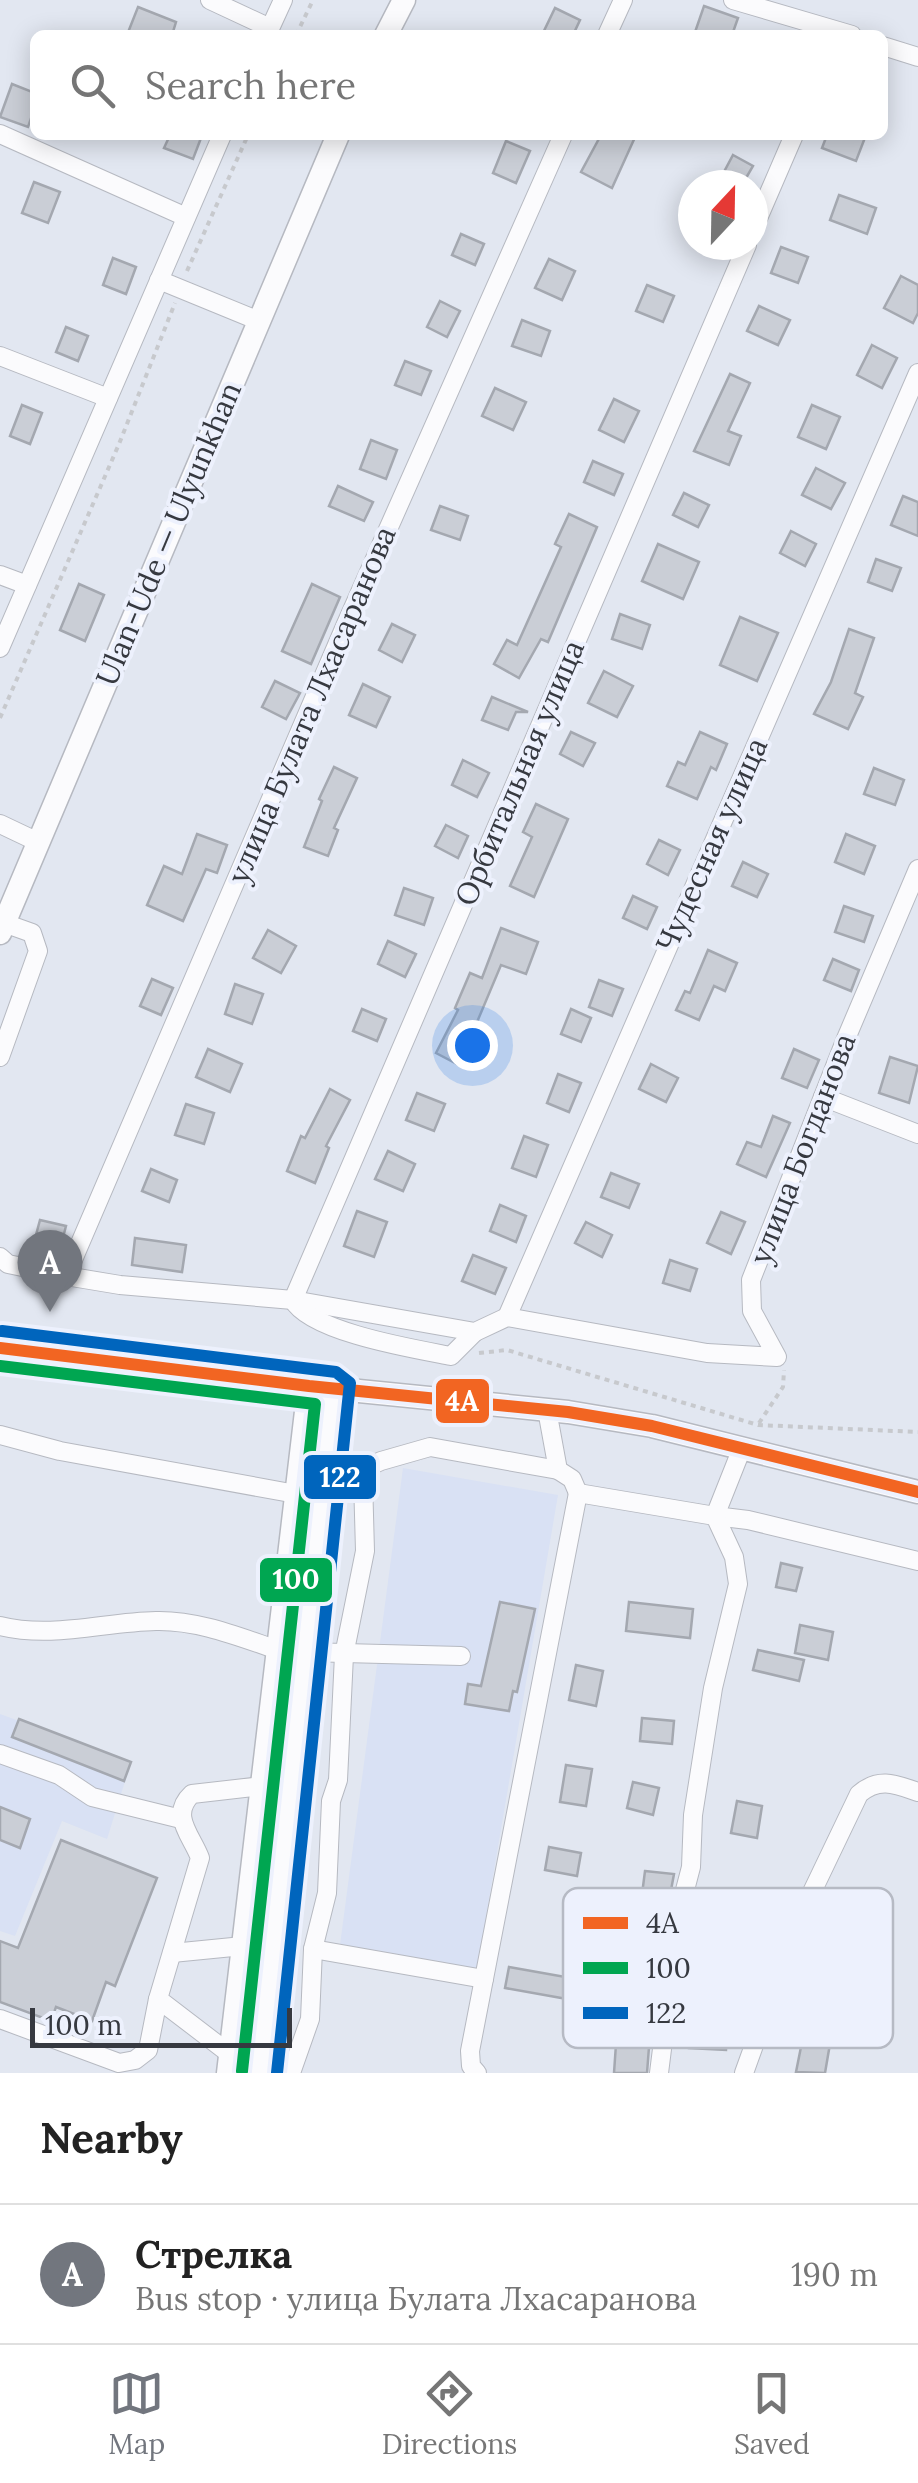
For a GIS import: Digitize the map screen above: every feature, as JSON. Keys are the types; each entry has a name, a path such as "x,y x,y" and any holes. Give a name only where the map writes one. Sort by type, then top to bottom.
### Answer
{"main road":[{"path":"389,30 404,0"},
{"name":"Ulan-Ude — Ulyunkhan","path":"2,928 336,140"},
{"path":"0,1348 334,1389 547,1410 652,1426 918,1492"},
{"path":"229,2064 309,1386"},
{"path":"259,2073 334,1389"}],"street":[{"path":"210,0 264,30"},
{"path":"269,30 283,0"},
{"path":"610,30 623,0"},
{"path":"733,0 829,30"},
{"path":"888,48 918,57"},
{"path":"0,134 186,217"},
{"path":"0,648 220,140"},
{"name":"улица Булата Лхасаранова","path":"66,1276 346,624 561,140"},
{"path":"768,195 792,140"},
{"name":"Орбитальная улица","path":"292,1300 740,260"},
{"path":"159,280 259,322"},
{"path":"0,356 108,398"},
{"name":"Чудесная улица","path":"507,1317 918,373"},
{"path":"0,575 27,585"},
{"path":"0,824 38,842"},
{"name":"улица Богданова","path":"777,1358 752,1312 752,1280 823,1097 913,892 918,869"},
{"path":"0,1057 9,1003 38,950 32,933 2,928"},
{"path":"823,1097 918,1134"},
{"path":"0,1257 8,1264 120,1285 292,1300 476,1332"},
{"path":"292,1300 300,1310 347,1332 451,1356 476,1332 507,1317 707,1354 777,1358"},
{"path":"547,1410 558,1470"},
{"path":"0,1435 60,1451 296,1494"},
{"path":"291,2073 310,2019 313,1948 327,1893 344,1655 365,1550 363,1479 370,1466 430,1447 558,1470 572,1479 578,1494 470,2051 471,2066 477,2073"},
{"path":"686,1888 691,1867 693,1814 714,1688 738,1584 734,1557 715,1516 742,1448"},
{"path":"578,1494 748,1520 918,1561"},
{"path":"0,1626 22,1632 96,1629 158,1620 211,1628 278,1650"},
{"path":"305,1652 461,1656"},
{"path":"0,1754 59,1776 92,1797 181,1819"},
{"path":"814,1888 859,1794 870,1784 888,1781 918,1792"},
{"path":"0,2019 118,2062 135,2060 148,2050 158,1999 200,1858 181,1819 182,1806 192,1794 262,1786"},
{"path":"172,1953 243,1946"},
{"path":"313,1948 484,1978"},
{"path":"158,1999 229,2064"},
{"path":"659,2073 662,2048"},
{"path":"744,2073 753,2048"}],"path":[{"path":"298,30 313,0"},
{"path":"0,718 120,444 206,222 246,140"},
{"path":"451,1356 507,1350 758,1425 918,1432"},
{"path":"758,1425 784,1387 784,1370 777,1358"}],"shaded area":[{"path":"403,1468 558,1495 477,1970 340,1945"},
{"path":"0,1714 131,1762 107,1839 62,1821 15,1936 0,1931"}],"building":[{"path":"704,6 738,18 734,30 696,30"},
{"path":"138,7 176,22 174,30 129,30"},
{"path":"555,8 580,20 575,30 544,30"},
{"path":"12,84 30,91 28,127 0,117"},
{"path":"168,140 200,140 193,159 164,148"},
{"path":"598,140 634,140 612,188 581,172"},
{"path":"825,140 864,140 856,161 822,148"},
{"path":"506,141 530,151 516,183 493,173"},
{"path":"733,155 753,166 751,170 725,170"},
{"path":"34,182 60,192 48,223 22,213"},
{"path":"839,195 876,208 867,234 830,220"},
{"path":"461,234 484,244 475,265 452,255"},
{"path":"781,247 808,257 798,283 771,273"},
{"path":"113,258 136,267 126,294 103,285"},
{"path":"549,259 575,271 562,300 535,288"},
{"path":"901,276 918,285 918,313 913,323 884,308"},
{"path":"647,285 674,296 663,322 636,311"},
{"path":"440,301 460,311 447,337 427,327"},
{"path":"759,306 790,320 778,345 747,331"},
{"path":"522,320 550,331 541,356 512,346"},
{"path":"66,327 88,336 78,361 56,352"},
{"path":"872,345 897,358 882,388 857,375"},
{"path":"405,361 431,371 421,395 395,385"},
{"path":"730,374 750,383 728,431 741,436 729,465 694,451"},
{"path":"495,388 526,402 513,430 482,416"},
{"path":"614,399 639,411 624,442 599,430"},
{"path":"22,405 42,413 30,444 10,436"},
{"path":"812,405 840,417 826,449 798,437"},
{"path":"371,440 397,450 386,479 360,469"},
{"path":"593,461 623,474 614,495 584,482"},
{"path":"816,468 845,483 831,509 802,495"},
{"path":"338,486 373,502 364,521 329,506"},
{"path":"684,493 709,505 698,527 673,515"},
{"path":"903,496 918,502 918,536 891,525"},
{"path":"440,506 468,516 460,540 431,530"},
{"path":"569,514 597,527 548,642 541,639 519,678 494,664 507,640 517,645 561,547 555,544"},
{"path":"791,531 816,544 805,566 780,553"},
{"path":"658,544 699,562 683,599 642,581"},
{"path":"876,559 901,568 892,591 868,582"},
{"path":"79,584 104,595 85,641 60,630"},
{"path":"312,584 340,597 311,664 282,651"},
{"path":"620,614 650,625 642,649 612,639"},
{"path":"740,617 778,633 757,681 720,665"},
{"path":"392,624 415,635 402,662 379,650"},
{"path":"849,629 874,638 855,693 863,697 848,729 814,714 831,682"},
{"path":"604,671 633,686 617,717 588,703"},
{"path":"275,681 300,693 286,719 262,707"},
{"path":"363,684 390,697 376,727 349,715"},
{"path":"492,697 528,712 516,712 508,730 482,720"},
{"path":"571,732 595,743 583,766 560,754"},
{"path":"700,732 727,744 716,770 711,767 697,799 667,786 678,762 685,765"},
{"path":"463,760 489,773 477,797 452,785"},
{"path":"334,767 357,778 334,828 338,830 328,856 304,847"},
{"path":"874,768 904,780 895,805 864,794"},
{"path":"536,804 568,819 534,897 510,886 532,837 523,832"},
{"path":"446,825 468,836 458,858 435,846"},
{"path":"197,834 227,845 217,873 206,869 183,921 147,905 164,866 182,874"},
{"path":"846,834 875,846 864,874 835,862"},
{"path":"659,840 680,850 668,875 647,864"},
{"path":"743,862 768,874 757,897 732,886"},
{"path":"404,888 433,898 424,925 395,915"},
{"path":"633,896 657,907 647,929 623,918"},
{"path":"844,906 873,916 864,942 835,932"},
{"path":"501,928 538,942 526,974 501,965 459,1065 436,1053 458,1010 455,1008 470,973 482,978"},
{"path":"268,930 296,946 281,973 253,958"},
{"path":"388,941 416,954 405,977 378,964"},
{"path":"708,950 737,963 725,991 714,986 699,1020 676,1010 685,991 690,993"},
{"path":"833,959 859,970 851,991 824,980"},
{"path":"152,979 173,988 161,1015 140,1006"},
{"path":"599,980 623,989 612,1016 589,1007"},
{"path":"235,984 263,994 252,1024 225,1014"},
{"path":"362,1009 386,1019 377,1041 353,1031"},
{"path":"571,1009 591,1018 581,1042 561,1034"},
{"path":"208,1049 242,1064 230,1092 196,1077"},
{"path":"794,1049 819,1060 807,1088 782,1078"},
{"path":"890,1057 918,1066 909,1103 879,1093"},
{"path":"651,1064 678,1078 666,1102 639,1089"},
{"path":"558,1074 581,1083 569,1112 547,1103"},
{"path":"330,1089 350,1100 326,1146 329,1148 315,1183 287,1171 301,1136 305,1138"},
{"path":"417,1093 445,1104 434,1131 406,1120"},
{"path":"186,1104 214,1113 204,1144 175,1135"},
{"path":"773,1116 790,1123 766,1177 737,1164 747,1142 761,1147"},
{"path":"524,1136 548,1145 536,1177 512,1168"},
{"path":"388,1151 415,1164 403,1191 375,1179"},
{"path":"151,1169 177,1180 169,1202 142,1191"},
{"path":"611,1173 639,1184 629,1208 601,1197"},
{"path":"500,1205 526,1216 516,1242 490,1231"},
{"path":"357,1211 387,1222 374,1257 344,1246"},
{"path":"721,1212 745,1222 731,1254 707,1243"},
{"path":"40,1220 66,1226 59,1253 33,1246"},
{"path":"586,1222 612,1235 602,1257 575,1243"},
{"path":"135,1238 186,1245 182,1272 132,1265"},
{"path":"473,1255 506,1268 495,1294 462,1281"},
{"path":"670,1260 697,1269 690,1291 663,1283"},
{"path":"781,1563 802,1568 796,1591 776,1587"},
{"path":"500,1602 535,1609 517,1692 513,1691 509,1711 465,1704 468,1684 481,1686"},
{"path":"629,1602 693,1609 690,1638 626,1631"},
{"path":"800,1625 833,1632 828,1660 795,1653"},
{"path":"758,1650 804,1660 799,1681 753,1670"},
{"path":"576,1665 603,1671 596,1706 569,1700"},
{"path":"642,1718 674,1721 672,1744 640,1741"},
{"path":"19,1719 131,1762 124,1781 12,1737"},
{"path":"566,1765 592,1769 586,1806 560,1802"},
{"path":"633,1782 659,1788 653,1815 627,1808"},
{"path":"737,1801 762,1806 757,1838 731,1833"},
{"path":"0,1807 30,1819 20,1848 0,1840"},
{"path":"61,1840 157,1878 115,1986 106,1982 92,2021 56,2007 51,2021 0,2002 0,1941 18,1948"},
{"path":"549,1847 581,1853 577,1876 545,1870"},
{"path":"645,1871 674,1874 671,1888 643,1888"},
{"path":"509,1967 563,1977 563,1998 505,1988"},
{"path":"616,2048 649,2048 647,2073 614,2073"},
{"path":"801,2048 829,2048 825,2073 796,2072"}],"transit line":[{"name":"122","path":"2,1331 336,1372 350,1383 277,2073"},
{"name":"4А","path":"0,1348 309,1386 568,1412 652,1426 918,1492"},
{"name":"100","path":"0,1366 315,1404 242,2071"}],"place":[{"name":"Стрелка","path":"50,1312"}]}
